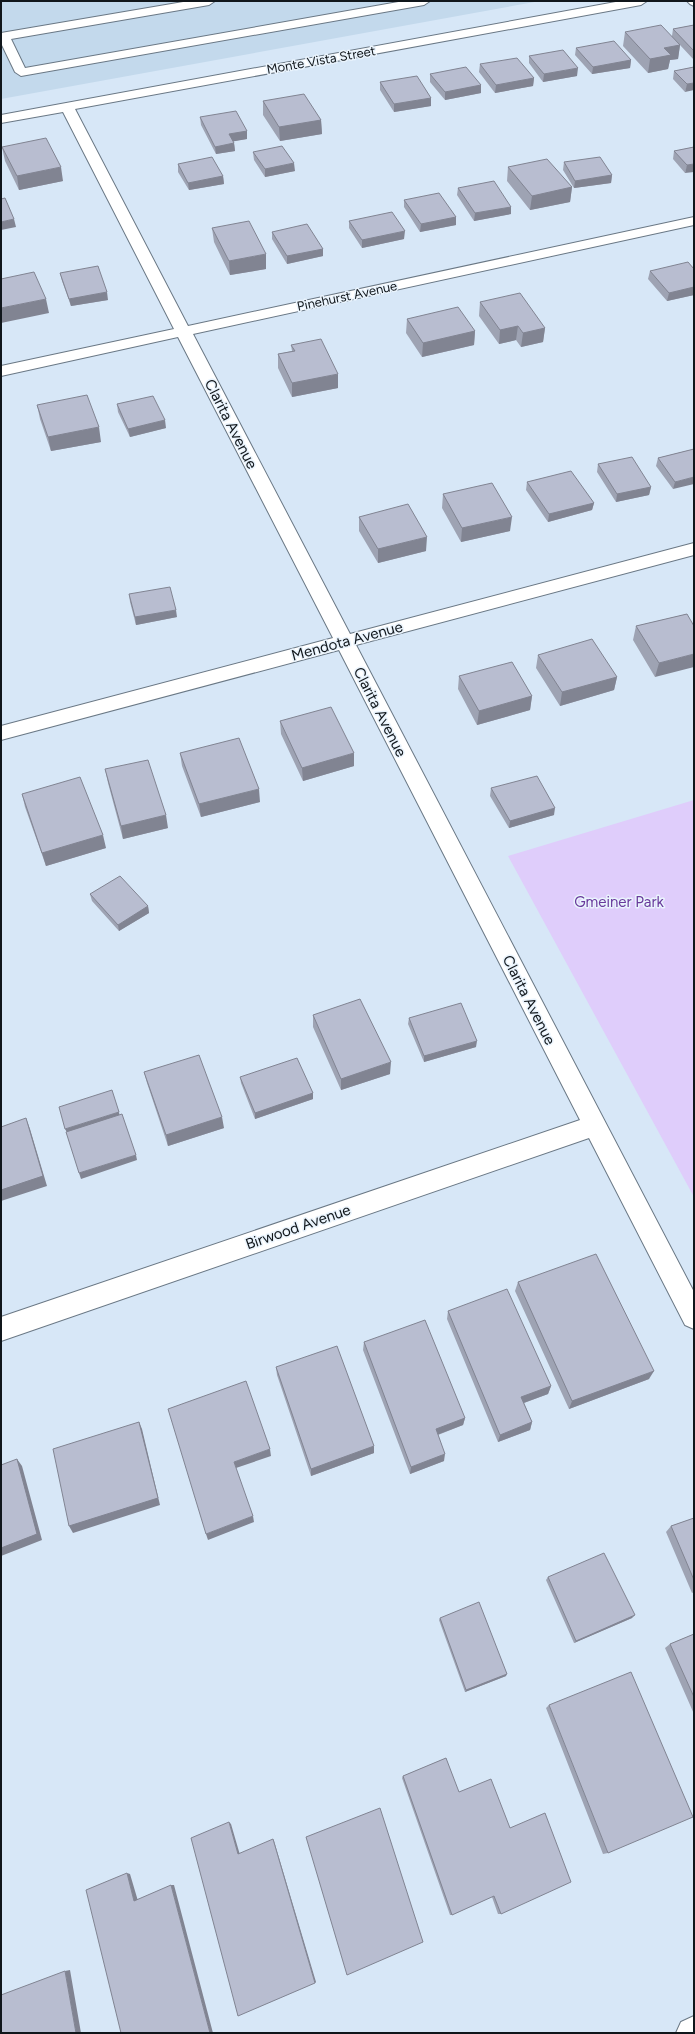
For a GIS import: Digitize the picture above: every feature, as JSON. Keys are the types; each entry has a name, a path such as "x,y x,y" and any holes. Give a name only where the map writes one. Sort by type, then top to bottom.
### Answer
{"street":[{"name":"Monte Vista Street","path":"1,119 642,1"},
{"name":"Clarita Avenue","path":"67,107 694,1317"},
{"name":"Pinehurst Avenue","path":"1,371 694,221"},
{"name":"Mendota Avenue","path":"1,733 694,549"},
{"name":"Birwood Avenue","path":"1,1329 594,1126"}],"lane":[{"path":"209,1 3,37 22,72 424,1"}],"shaded area":[{"path":"1,1 540,1 1,99"}],"green space":[{"name":"Gmeiner Park","path":"694,800 694,1197 508,856"}],"building":[{"path":"661,25 680,45 664,48 671,55 650,59 625,32"},
{"path":"694,25 694,51 673,29"},
{"path":"614,41 631,60 593,67 576,48"},
{"path":"563,50 578,68 544,74 529,56"},
{"path":"517,58 534,78 496,85 480,64"},
{"path":"466,67 481,85 445,92 430,74"},
{"path":"694,67 694,83 687,84 674,71"},
{"path":"417,76 431,98 394,104 380,82"},
{"path":"304,94 321,120 279,127 263,101"},
{"path":"236,111 247,131 229,134 234,143 215,147 200,117"},
{"path":"46,138 61,167 17,176 2,147"},
{"path":"282,146 294,163 265,169 253,152"},
{"path":"694,147 694,164 687,165 674,151"},
{"path":"212,157 223,176 188,183 178,164"},
{"path":"600,157 612,175 575,181 564,162"},
{"path":"547,159 572,187 532,196 508,167"},
{"path":"494,181 511,207 475,213 458,188"},
{"path":"439,193 456,217 421,224 404,200"},
{"path":"5,198 14,219 1,222 1,199"},
{"path":"392,212 405,231 362,240 349,221"},
{"path":"249,221 266,254 229,261 212,228"},
{"path":"307,224 323,249 287,256 272,232"},
{"path":"688,262 694,269 694,287 669,293 650,271"},
{"path":"98,266 107,292 69,299 60,273"},
{"path":"34,272 46,299 1,308 1,279"},
{"path":"520,293 545,328 523,333 518,326 500,330 480,302"},
{"path":"458,307 475,331 423,343 407,319"},
{"path":"321,339 338,374 292,383 278,354 295,351 291,345"},
{"path":"87,395 99,427 48,437 37,405"},
{"path":"153,396 165,420 128,429 117,404"},
{"path":"694,449 694,477 675,482 658,458"},
{"path":"632,457 651,487 617,494 598,464"},
{"path":"571,471 594,503 549,514 527,482"},
{"path":"492,483 512,517 462,528 443,494"},
{"path":"408,504 427,537 378,549 359,517"},
{"path":"170,587 176,610 135,617 129,594"},
{"path":"687,614 694,626 694,654 659,663 636,626"},
{"path":"592,639 617,677 562,692 538,655"},
{"path":"512,662 532,696 479,711 459,676"},
{"path":"331,707 354,753 302,768 280,721"},
{"path":"239,738 259,789 199,804 180,753"},
{"path":"148,760 166,815 121,826 105,769"},
{"path":"537,776 555,808 510,821 491,788"},
{"path":"80,777 103,835 42,853 22,794"},
{"path":"120,876 148,906 118,925 90,894"},
{"path":"360,999 391,1062 341,1079 313,1015"},
{"path":"461,1003 477,1041 424,1056 409,1018"},
{"path":"199,1055 222,1117 166,1135 144,1072"},
{"path":"297,1058 313,1093 255,1113 240,1077"},
{"path":"112,1090 119,1112 65,1129 59,1107"},
{"path":"122,1114 136,1155 79,1173 66,1132"},
{"path":"26,1118 43,1176 1,1190 1,1127"},
{"path":"596,1254 654,1371 572,1401 518,1282"},
{"path":"507,1289 551,1386 521,1397 532,1422 500,1435 448,1311"},
{"path":"425,1320 465,1418 436,1429 445,1454 411,1467 364,1342"},
{"path":"337,1346 374,1446 311,1469 276,1367"},
{"path":"246,1381 270,1449 234,1462 253,1516 206,1534 168,1409"},
{"path":"139,1422 158,1498 69,1526 53,1449"},
{"path":"17,1459 37,1534 1,1548 1,1465"},
{"path":"694,1518 694,1580 671,1526"},
{"path":"604,1553 635,1615 576,1641 548,1577"},
{"path":"479,1602 507,1674 466,1690 440,1618"},
{"path":"694,1634 694,1697 670,1644"},
{"path":"631,1672 693,1817 608,1853 549,1705"},
{"path":"446,1758 459,1792 491,1779 510,1828 545,1813 571,1882 501,1914 494,1896 452,1915 403,1776"},
{"path":"380,1808 423,1942 347,1975 306,1837"},
{"path":"229,1822 238,1854 273,1839 315,1983 238,2016 191,1838"},
{"path":"127,1873 134,1901 171,1885 210,2033 121,2033 86,1890"},
{"path":"65,1971 76,2033 1,2033 1,1995"}]}
